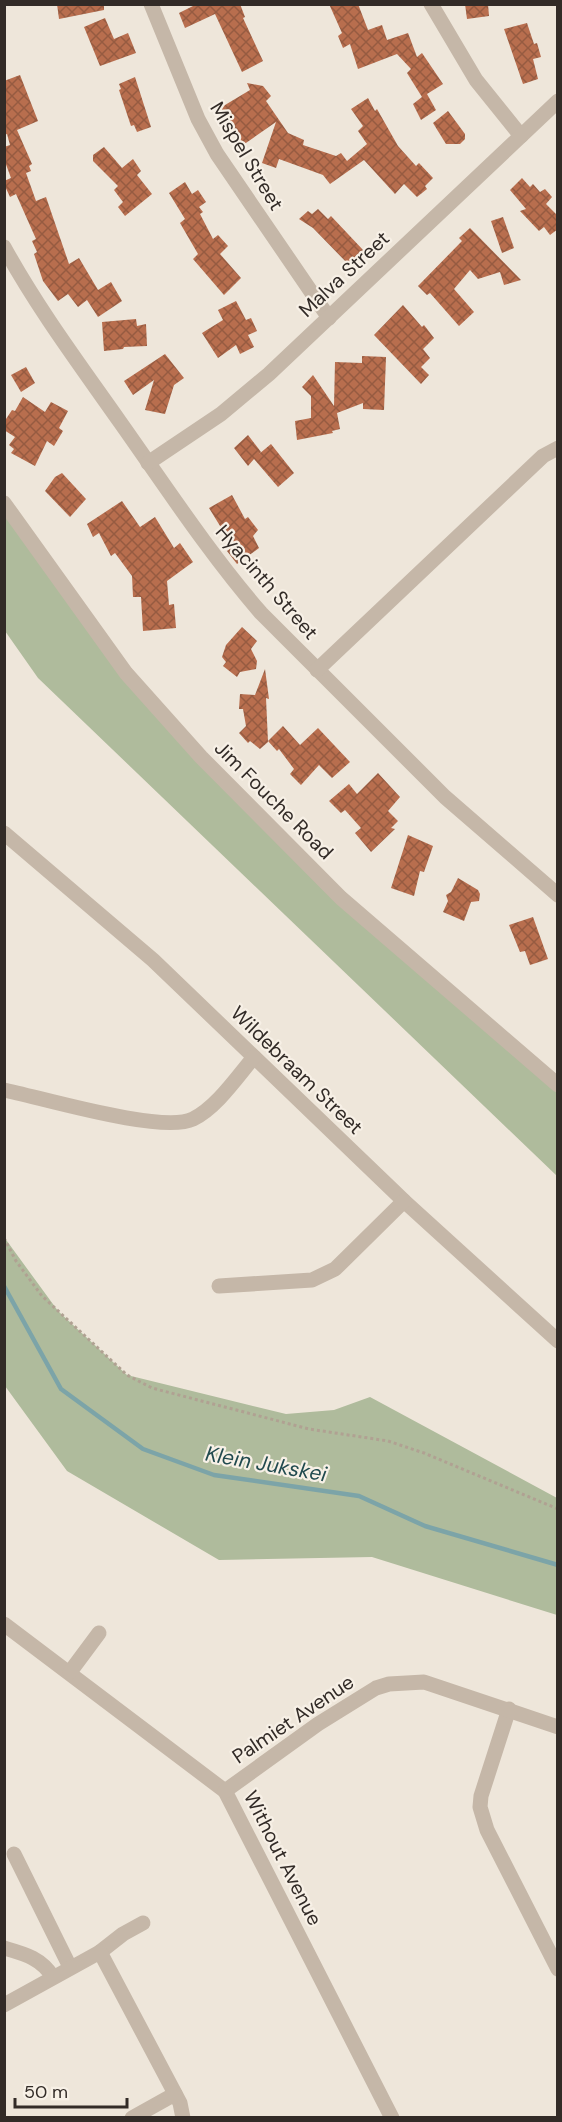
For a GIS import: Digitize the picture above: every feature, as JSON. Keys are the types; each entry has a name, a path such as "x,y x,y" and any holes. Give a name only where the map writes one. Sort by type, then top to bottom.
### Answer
{"street":[{"name":"Mispel Street","path":"151,4 198,119 217,154 329,318"},
{"path":"431,4 476,80 521,136"},
{"name":"Malva Street","path":"148,463 247,394 558,101"},
{"name":"Hyacinth Street","path":"4,247 32,294 148,463 232,579 317,670 445,796 558,895"},
{"path":"317,670 543,456 558,448"},
{"name":"Jim Fouche Road","path":"4,503 126,673 201,757 341,898 558,1085"},
{"name":"Wildebraam Street","path":"4,833 153,960 404,1201 558,1341"},
{"path":"4,1090 144,1120 181,1123 205,1111 254,1057"},
{"path":"219,1286 312,1280 323,1276 335,1269 404,1201"},
{"name":"Without Avenue","path":"4,1624 225,1791 392,2118"},
{"path":"70,1672 99,1633"},
{"name":"Palmiet Avenue","path":"225,1791 318,1724 376,1688 389,1684 424,1682 558,1727"},
{"path":"508,1709 481,1796 480,1807 488,1830 558,1969"},
{"path":"14,1854 70,1967"},
{"path":"4,2005 100,1952 123,1934 143,1923"},
{"path":"4,1948 35,1957 46,1965 53,1977"},
{"path":"100,1952 180,2103 183,2118"},
{"path":"132,2118 175,2094"}],"path":[{"path":"4,1238 16,1261 42,1296 126,1375 152,1388 309,1429 388,1441 424,1452 558,1509"}],"green space":[{"path":"4,507 186,745 557,1089 557,1176 38,678 5,631"},
{"path":"4,1237 58,1311 127,1375 286,1414 334,1410 370,1397 557,1498 557,1615 372,1557 219,1560 67,1471 5,1386"}],"building":[{"path":"57,4 104,4 104,10 59,19"},
{"path":"197,4 240,4 245,17 243,18 263,61 242,72 215,14 185,28 179,13"},
{"path":"329,4 358,4 368,30 382,25 387,40 408,33 417,57 422,53 443,84 427,94 436,110 421,120 413,104 422,97 407,73 411,69 397,54 358,69 350,44 343,48 338,36 342,33"},
{"path":"465,4 488,4 489,16 467,19"},
{"path":"105,18 114,39 128,33 136,53 100,66 84,27"},
{"path":"527,23 541,57 533,59 538,79 523,84 504,29"},
{"path":"20,75 38,121 17,130 32,164 29,166 31,171 26,173 36,201 46,197 69,264 79,258 98,290 111,282 122,301 98,317 87,300 78,307 68,294 58,301 43,281 34,254 37,252 32,241 36,239 16,194 10,197 4,184 4,181 11,178 4,159 4,147 10,145 7,134 4,135 4,81"},
{"path":"135,77 151,127 137,132 134,125 131,126 119,90 121,89 119,84"},
{"path":"247,83 263,86 271,96 266,101 288,133 304,140 303,145 336,156 341,153 347,161 367,144 358,131 363,126 351,109 368,98 375,111 377,109 398,146 416,166 419,163 433,178 425,186 427,189 417,197 404,184 395,194 364,160 330,184 323,175 279,159 276,168 262,163 276,122 243,145 220,108 250,90"},
{"path":"448,111 465,134 465,139 460,144 446,144 433,123"},
{"path":"104,147 122,168 133,159 141,171 137,175 152,194 125,216 118,207 123,202 114,190 118,186 93,161 93,155"},
{"path":"522,178 530,187 533,184 540,192 545,189 552,197 546,204 558,216 558,229 550,235 544,227 539,231 520,211 526,209 510,190"},
{"path":"185,182 192,194 198,190 206,202 199,207 203,212 200,214 213,239 218,235 228,246 220,254 241,278 224,295 193,259 198,254 180,223 185,219 169,193"},
{"path":"318,209 328,219 331,216 364,251 349,265 313,228 299,219 308,211 312,214"},
{"path":"503,217 514,248 502,253 491,221"},
{"path":"470,228 521,280 504,285 500,272 478,279 470,270 454,289 474,312 459,326 430,293 427,295 418,286 462,241 459,238"},
{"path":"236,301 246,320 251,318 257,331 248,335 254,347 240,354 236,345 218,358 202,333 223,320 218,310"},
{"path":"403,305 434,338 423,349 430,358 421,367 429,375 421,384 374,335"},
{"path":"136,319 137,326 146,324 147,346 104,351 102,322"},
{"path":"165,354 184,378 174,385 165,414 145,410 154,380 133,395 124,381"},
{"path":"362,356 386,357 384,410 363,409 363,403 337,413 340,429 332,431 333,433 297,440 295,421 311,418 311,396 302,387 313,375 334,406 335,362 362,363"},
{"path":"26,367 35,383 21,392 11,375"},
{"path":"23,397 45,412 51,402 68,411 59,428 63,431 54,446 47,441 35,466 11,453 14,449 9,445 15,437 4,430 4,422 12,410 15,411"},
{"path":"248,435 261,452 259,454 271,444 294,473 278,487 254,459 248,466 234,448"},
{"path":"62,473 86,499 70,517 45,491 55,477"},
{"path":"232,495 245,519 248,517 258,530 253,536 259,548 237,564 227,551 231,548 209,508"},
{"path":"122,501 140,527 155,517 174,548 180,543 193,562 167,581 169,605 174,604 176,628 143,631 141,597 133,597 132,576 115,553 111,556 99,533 93,537 87,524"},
{"path":"242,627 257,641 251,649 257,661 256,669 240,672 237,677 223,666 226,662 222,657 226,645"},
{"path":"265,669 269,699 266,698 268,742 260,749 250,741 248,743 239,733 246,726 243,709 239,709 240,694 255,695"},
{"path":"283,726 300,745 318,728 350,762 332,778 319,765 301,785 290,774 294,769 279,749 277,751 268,741"},
{"path":"378,773 400,797 388,811 398,821 391,828 395,829 371,852 355,833 361,828 345,810 341,813 329,801 349,784 357,794"},
{"path":"408,835 433,846 424,872 420,871 414,896 391,888"},
{"path":"458,878 478,890 480,894 479,901 471,902 464,921 443,912 448,901 446,895 451,892"},
{"path":"533,917 548,959 530,965 525,951 520,952 509,925"}],"waterway":[{"name":"Klein Jukskei","path":"4,1286 61,1389 143,1449 214,1475 359,1496 425,1526 558,1565"}]}
